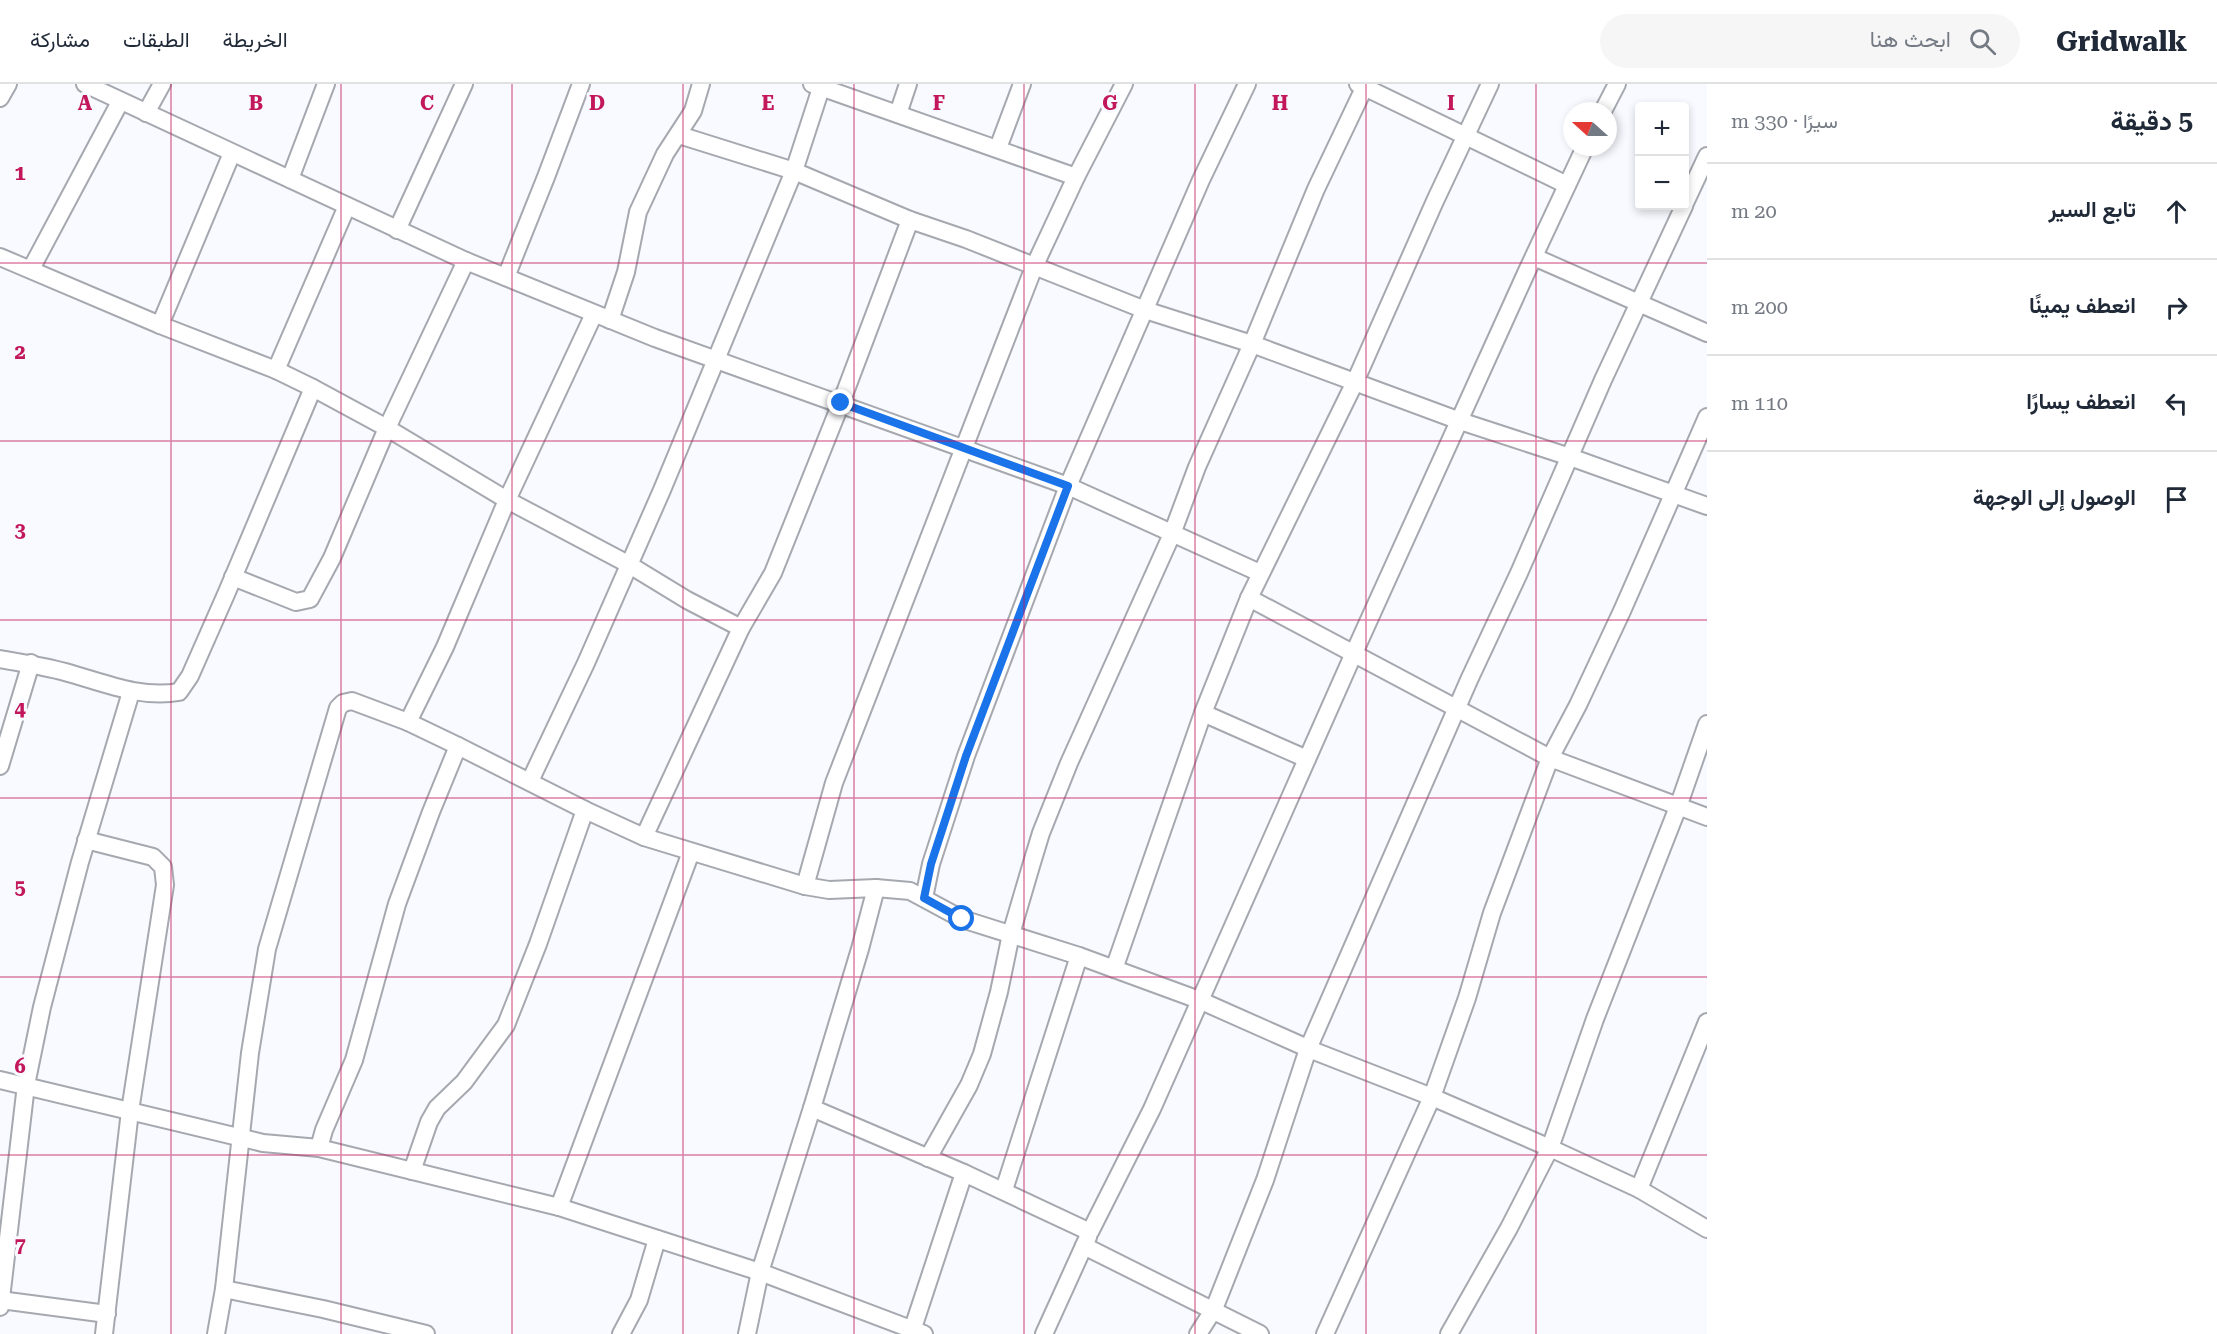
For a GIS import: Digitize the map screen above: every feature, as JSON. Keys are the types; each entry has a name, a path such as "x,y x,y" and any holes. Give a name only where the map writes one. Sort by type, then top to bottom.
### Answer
{"street":[{"path":"0,98 8,84"},
{"path":"85,84 466,261 675,345 1068,486 1260,573"},
{"path":"146,113 162,84"},
{"path":"290,178 326,84"},
{"path":"397,230 464,84"},
{"path":"506,277 580,84"},
{"path":"610,320 626,272 638,212 654,175 693,111 701,84"},
{"path":"898,114 908,84"},
{"path":"998,148 1022,84"},
{"path":"805,886 834,783 1034,267 1076,177 1124,84"},
{"path":"924,898 931,864 966,756 1068,486 1201,180 1247,84"},
{"path":"1114,969 1203,713 1249,598 1355,382 1490,84"},
{"path":"1608,102 1617,84"},
{"path":"928,1158 969,1085 982,1054 999,992 1011,934 1041,833 1065,773 1172,534 1197,467 1363,85 1567,185"},
{"path":"530,781 586,663 662,490 794,171 816,86 1076,177"},
{"path":"31,269 120,102"},
{"path":"679,135 794,171 910,220 966,239 1145,310 1252,344 1460,421 1707,506"},
{"path":"160,325 232,153"},
{"path":"1044,1334 1087,1239 1152,1109 1354,653 1582,156"},
{"path":"1689,194 1707,156"},
{"path":"276,370 347,206"},
{"path":"1198,1334 1214,1310 1265,1180 1308,1049 1457,708 1682,210"},
{"path":"644,837 741,628 774,573 910,220"},
{"path":"1534,256 1707,333"},
{"path":"0,257 314,387 507,500 628,564 687,600 741,628"},
{"path":"233,577 296,602 310,599 332,558 387,428 466,261"},
{"path":"408,722 445,647 507,500 594,314"},
{"path":"0,658 31,663 130,692 167,694 179,692 190,676 314,387"},
{"path":"1326,1334 1432,1097 1467,998 1492,913 1550,758 1578,705 1707,417"},
{"path":"1249,598 1550,758 1707,817"},
{"path":"0,766 31,663"},
{"path":"107,1314 0,1302 26,1085 42,1007 86,840 130,692"},
{"path":"216,1334 224,1288 250,1053 267,949 338,708 343,703 352,701 408,722 644,837 805,886 829,890 876,888 910,891 962,919 1079,956 1199,1000 1308,1049 1432,1097 1550,1148 1639,1189 1707,1229"},
{"path":"1203,713 1307,759"},
{"path":"1449,1334 1504,1239 1550,1148 1595,1019 1678,807 1707,724"},
{"path":"319,1148 324,1130 354,1060 397,904 458,746"},
{"path":"412,1171 429,1122 437,1108 464,1082 506,1025 585,810"},
{"path":"86,840 153,857 163,867 165,885 130,1111 104,1334"},
{"path":"559,1207 691,852"},
{"path":"747,1334 760,1272 812,1108 876,888"},
{"path":"1004,1190 1079,956"},
{"path":"1639,1189 1707,1022"},
{"path":"0,1080 240,1137 290,1147 319,1148 559,1207 760,1272 916,1332 964,1173"},
{"path":"812,1108 1004,1190 1087,1239 1260,1334"},
{"path":"621,1334 639,1300 657,1239"},
{"path":"224,1288 323,1309 415,1333"}],"route":[{"path":"841,403 1068,486 966,756 931,864 924,898 962,919"}]}
